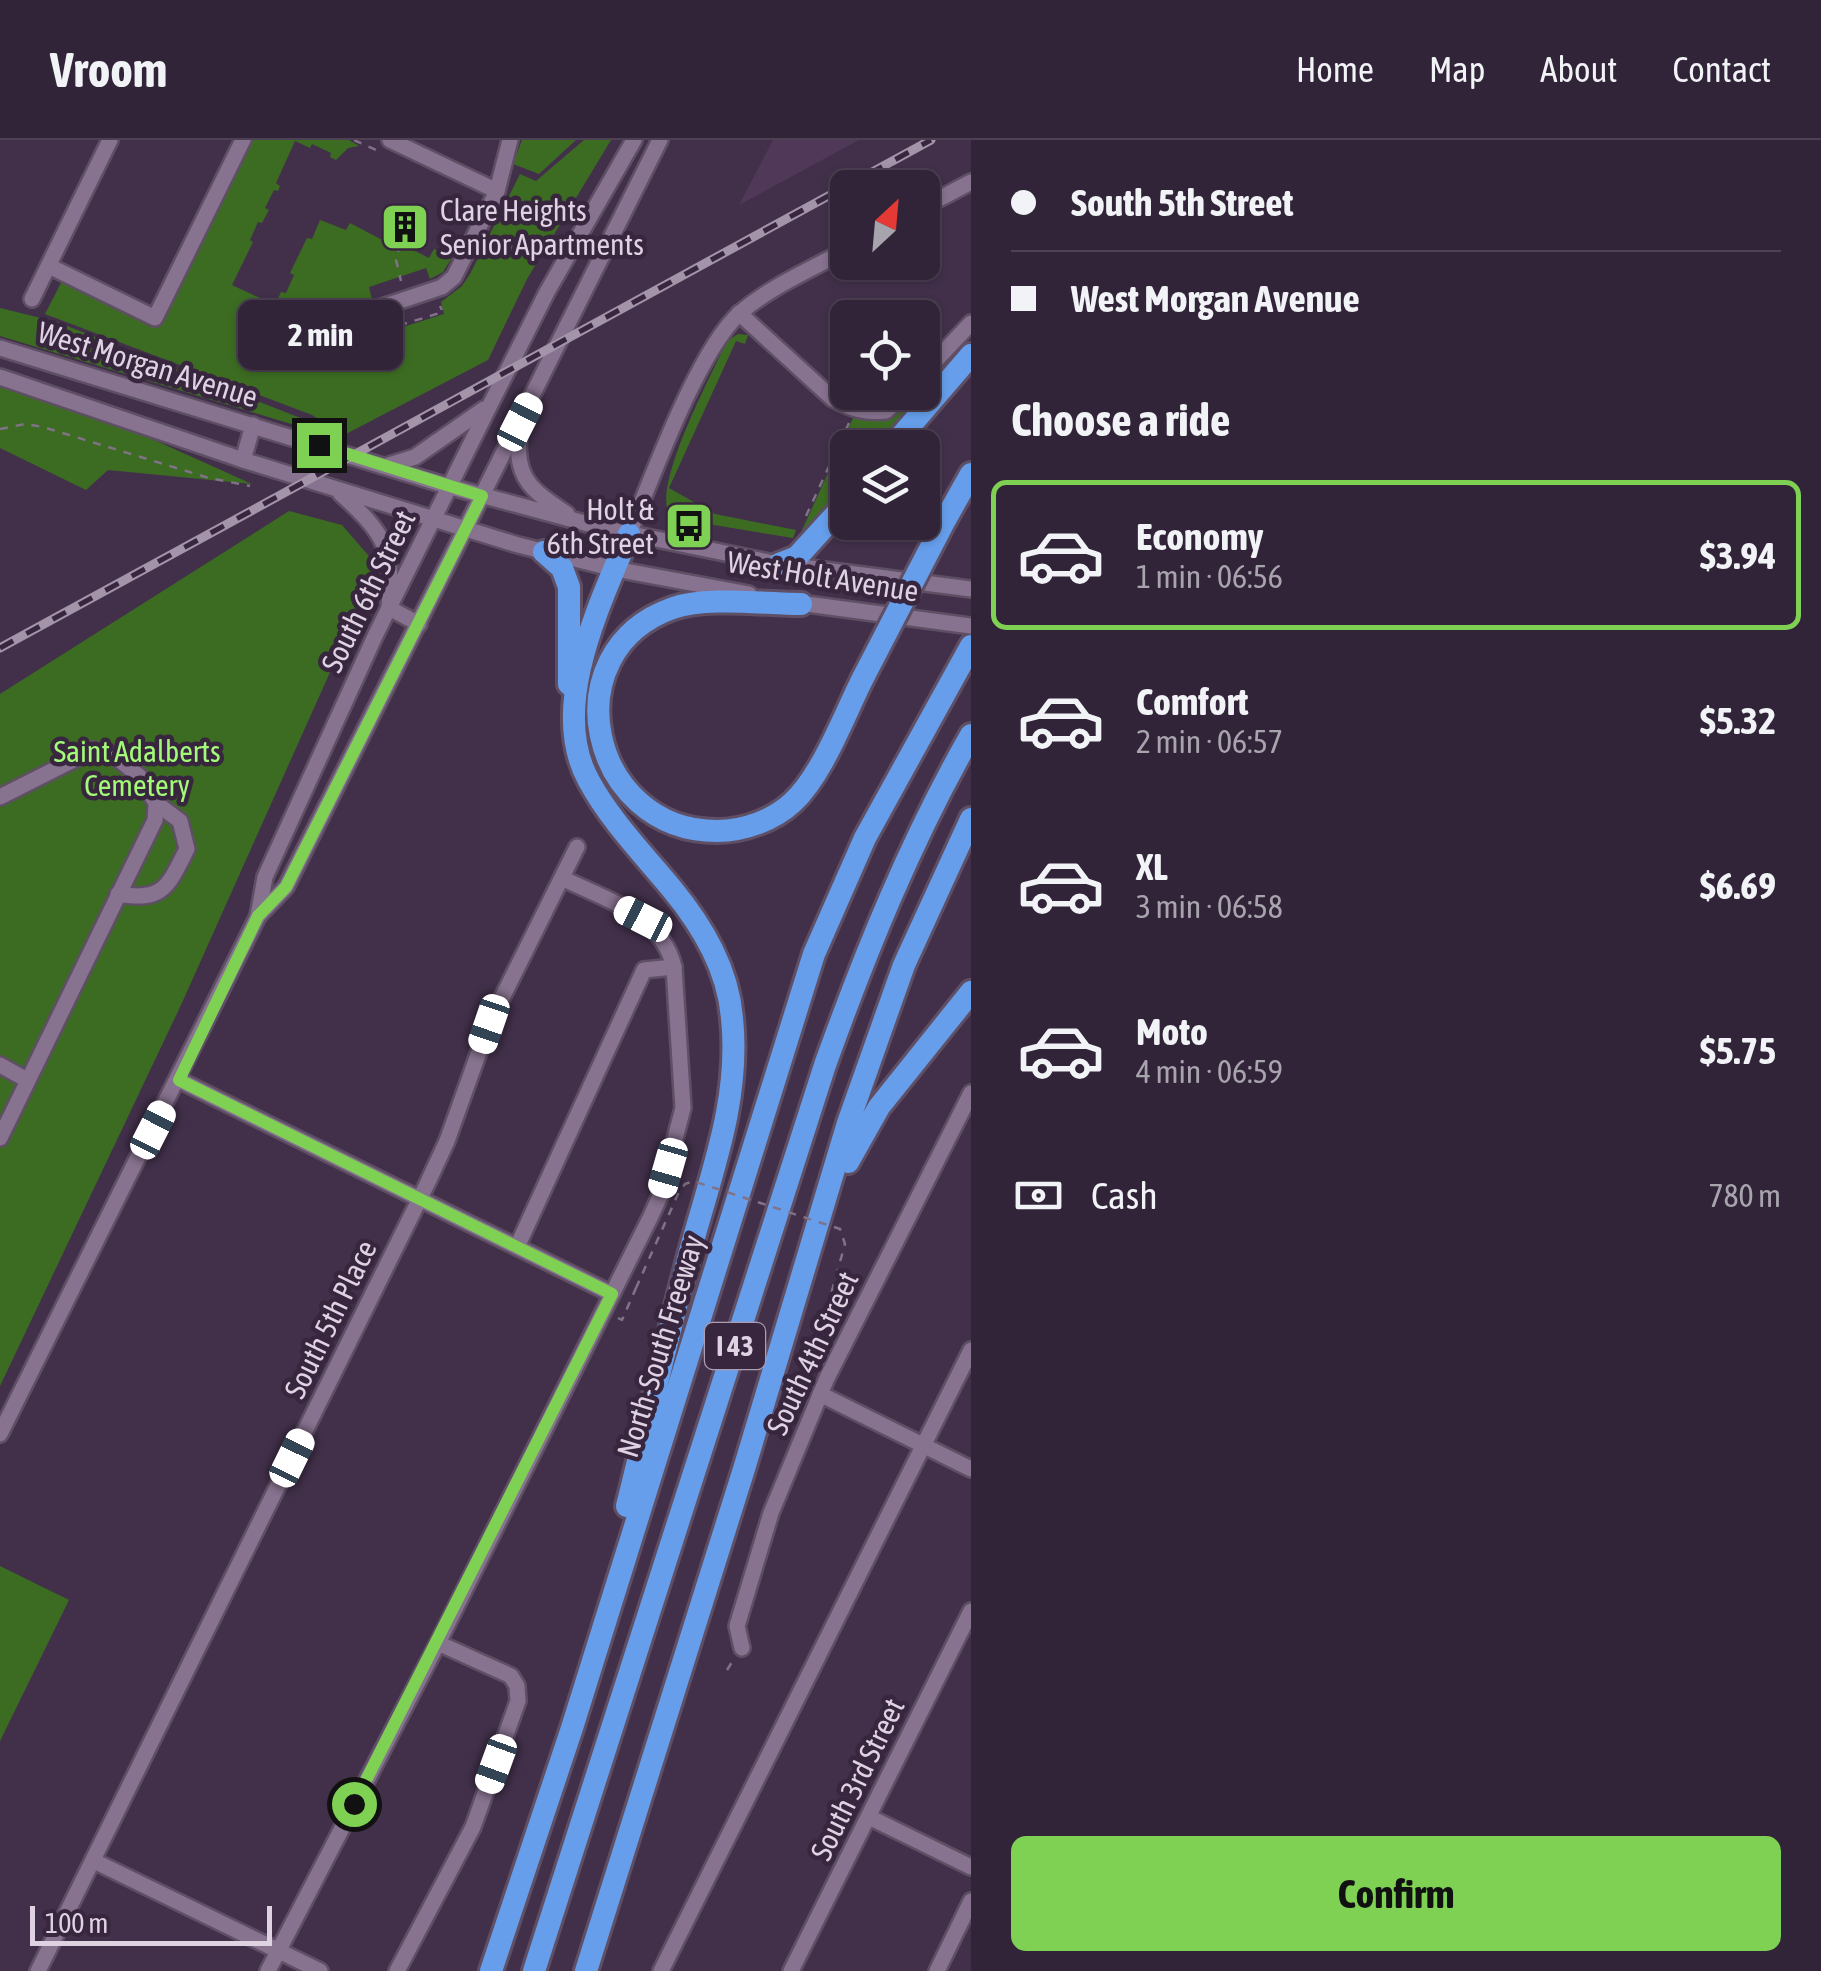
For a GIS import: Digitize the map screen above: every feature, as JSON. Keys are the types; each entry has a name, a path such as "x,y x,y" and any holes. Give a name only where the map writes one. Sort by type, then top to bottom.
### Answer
{"highway":[{"path":"906,430 971,355"},
{"path":"801,604 678,606 633,630 618,648 597,709 606,760 622,787 643,808 666,822 699,831 730,831 754,824 796,800 814,775 971,474"},
{"path":"779,564 797,558 830,521"},
{"path":"573,716 591,627 629,534"},
{"path":"544,552 562,568 569,586 570,692 575,744 587,779 690,911 716,954 732,1016 734,1064 729,1116 687,1261 572,1728"},
{"name":"North-South Freeway","path":"491,1971 572,1728 814,954 865,838 971,646"},
{"name":"I 43","path":"534,1971 844,1014 914,841 971,735"},
{"path":"586,1968 744,1469 848,1123 904,965 971,819"},
{"path":"810,1247 858,1140 879,1106 971,992"}],"street":[{"path":"32,299 110,140"},
{"path":"48,266 156,318 243,140"},
{"path":"390,140 497,192"},
{"name":"South 6th Street","path":"0,1434 258,916 265,877 389,608 547,292 634,140"},
{"name":"South 6th Street","path":"258,916 286,887 660,140"},
{"path":"373,310 442,287 454,277 497,192 505,142"},
{"path":"940,198 971,182"},
{"path":"629,534 718,336 763,296 830,259"},
{"path":"739,314 830,396"},
{"path":"940,356 971,323"},
{"name":"West Morgan Avenue","path":"0,348 451,487"},
{"name":"West Morgan Avenue","path":"0,376 243,460 434,520"},
{"path":"500,384 531,399"},
{"path":"386,465 414,458 491,403"},
{"path":"854,410 887,410"},
{"path":"520,422 517,458 522,474 530,487 579,522"},
{"path":"243,460 253,424"},
{"name":"West Holt Avenue","path":"451,487 629,534 779,564 971,589"},
{"path":"338,490 374,524 385,547 391,569 389,608 419,624"},
{"name":"West Holt Avenue","path":"434,520 614,568 801,604 971,626"},
{"path":"0,797 94,750 111,753 138,776 156,803 180,821 187,849 168,886 156,894 138,898 118,894"},
{"path":"0,1138 155,820 156,803"},
{"name":"South 5th Place","path":"38,1971 420,1199 447,1141 489,1024 577,847"},
{"path":"268,1971 438,1643 660,1196 682,1108 670,949 660,933 643,919 562,878"},
{"path":"517,1247 644,970 674,967"},
{"path":"0,1065 28,1080"},
{"path":"179,1080 612,1294"},
{"name":"South 4th Street","path":"742,1648 737,1626 771,1512 820,1394 971,1093"},
{"path":"661,1971 971,1350"},
{"path":"820,1394 971,1469"},
{"name":"South 3rd Street","path":"791,1971 971,1611"},
{"path":"397,1971 473,1827 518,1701 517,1686 511,1676 438,1643"},
{"path":"869,1817 971,1867"},
{"path":"94,1861 320,1971"},
{"path":"937,1971 971,1901"}],"path":[{"path":"400,244 396,260 400,278"},
{"path":"806,515 851,417"},
{"path":"0,429 25,424 43,427 209,478 250,486"},
{"path":"613,1316 622,1320 678,1194 685,1184 694,1182 840,1229 846,1244 810,1372 816,1374"}],"shaded area":[{"path":"773,140 859,140 739,205"}],"green space":[{"path":"251,140 349,140 359,146 348,148 336,160 330,157 331,153 312,144 310,148 295,141 276,183 280,186 278,191 274,190 265,208 269,210 262,223 258,222 250,240 253,242 232,285 275,305 281,292 286,293 294,275 290,273 320,220 346,230 350,223 429,258 434,249 453,256 443,272 430,279 426,268 369,287 371,319 378,318 384,333 444,314 441,302 462,286 470,274 520,174 536,181 584,140 611,140 527,279 488,360 344,435 312,415 45,314 62,281 158,326"},
{"path":"522,140 576,140 539,174 513,164"},
{"path":"0,308 57,322 303,419 341,439 0,336"},
{"path":"738,334 748,335 745,344 736,341 669,488 715,514 796,530 793,538 690,521 673,511 669,514 666,499 676,454 727,341"},
{"path":"0,386 152,439 252,484 108,470 86,490 0,448"},
{"path":"911,410 895,430 848,430 853,418 870,420"},
{"path":"830,469 830,511 816,529 798,539"},
{"name":"Saint Adalberts Cemetery","path":"289,511 342,525 374,562 361,603 181,1005 0,1386 0,694"},
{"path":"0,1566 69,1600 0,1741"}],"railway":[{"path":"0,648 931,140"}],"place":[{"name":"Clare Heights Senior Apartments","path":"405,227"},
{"name":"Holt & 6th Street","path":"689,526"}],"route":[{"path":"319,445 482,496 286,887 258,916 179,1080 612,1294 354,1804"}]}
